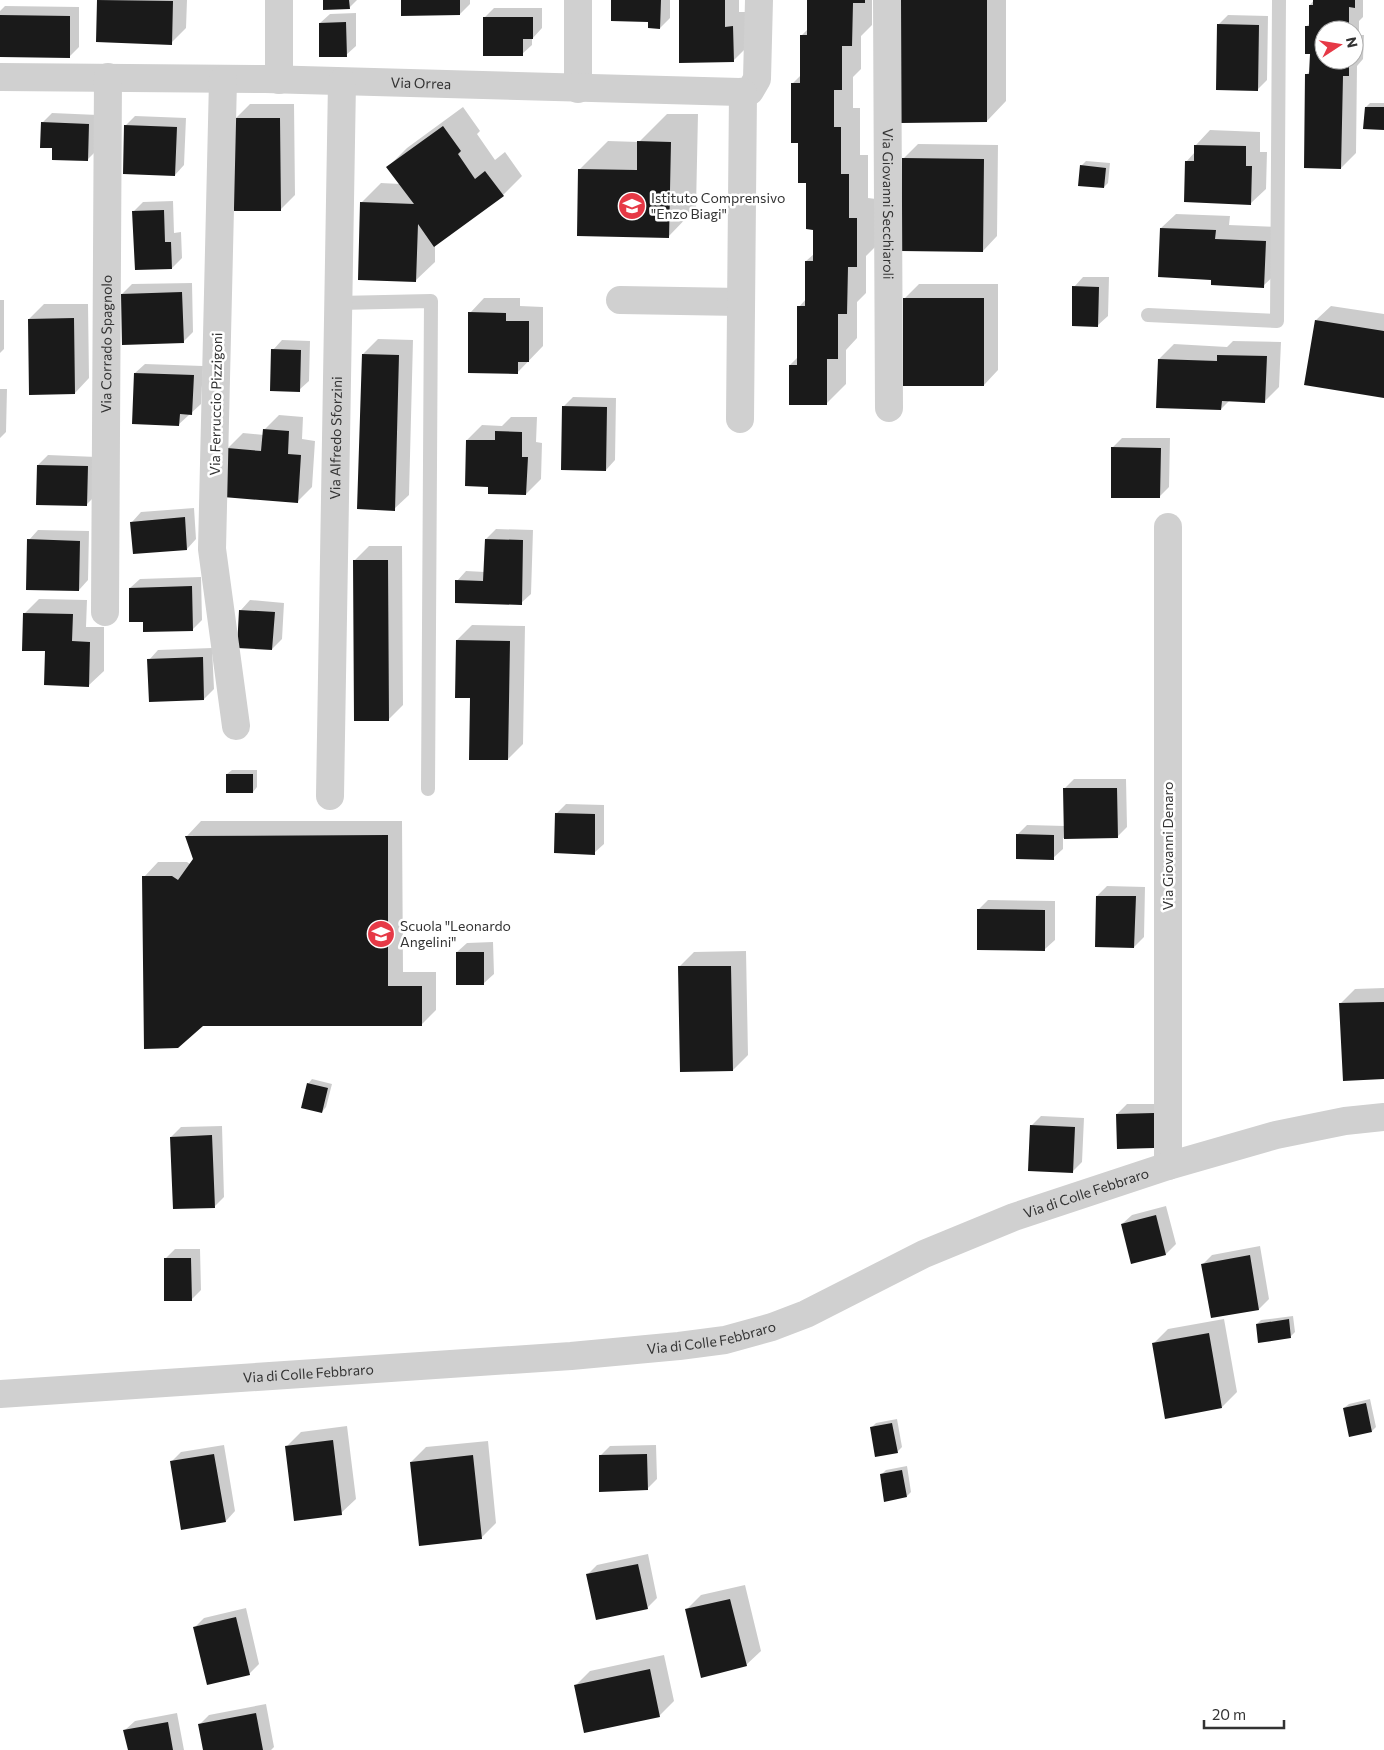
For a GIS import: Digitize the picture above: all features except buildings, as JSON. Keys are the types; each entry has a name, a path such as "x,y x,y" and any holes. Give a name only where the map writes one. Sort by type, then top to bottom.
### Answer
{"street":[{"path":"279,80 280,0"},
{"path":"578,0 578,89"},
{"path":"740,419 743,92 753,88 757,78 759,0"},
{"name":"Via Giovanni Secchiaroli","path":"886,0 889,408"},
{"name":"Via Orrea","path":"0,77 279,80 743,92"},
{"name":"Via Corrado Spagnolo","path":"105,612 108,77"},
{"name":"Via Ferruccio Pizzigoni","path":"223,80 212,549 236,726"},
{"name":"Via Alfredo Sforzini","path":"330,796 342,82"},
{"path":"620,300 741,302"},
{"name":"Via Giovanni Denaro","path":"1168,527 1168,1166"},
{"name":"Via di Colle Febbraro","path":"0,1394 571,1356 725,1340 772,1327 806,1314 924,1254 1014,1217 1168,1166 1276,1135 1345,1121 1384,1117"}],"lane":[{"path":"1148,315 1277,321 1279,0"},
{"path":"338,302 431,301 428,789"}],"place":[{"name":"Istituto Comprensivo \"Enzo Biagi\"","path":"632,206"},
{"name":"Scuola \"Leonardo Angelini\"","path":"381,934"}]}
